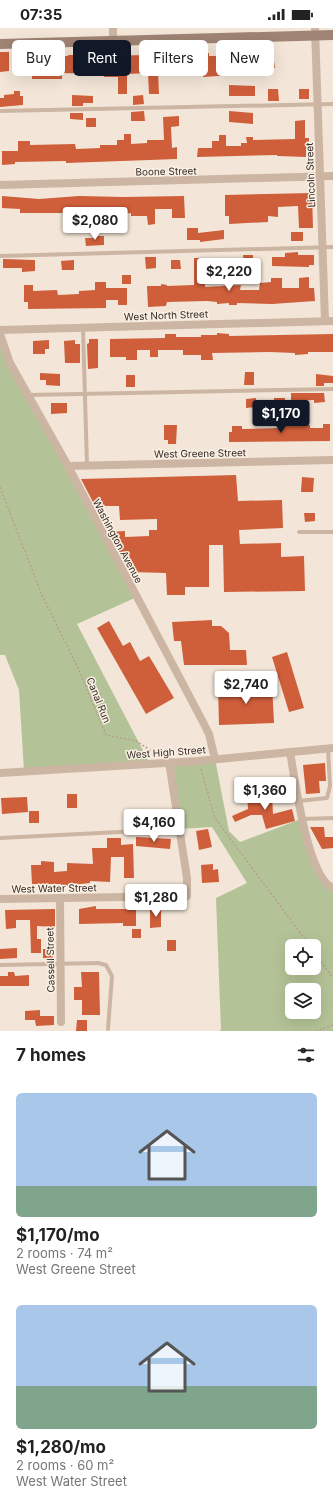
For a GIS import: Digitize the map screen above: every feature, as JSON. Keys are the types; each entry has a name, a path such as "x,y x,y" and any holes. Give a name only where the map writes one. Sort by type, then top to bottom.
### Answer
{"street":[{"path":"113,28 113,40 315,32 333,36"},
{"name":"Lincoln Street","path":"315,32 321,177 322,247 329,321"},
{"path":"0,44 73,41"},
{"name":"Boone Street","path":"0,185 333,176"},
{"name":"West North Street","path":"0,330 329,321"},
{"name":"Washington Avenue","path":"0,334 10,363 68,466 204,724 209,734 215,759"},
{"name":"West Greene Street","path":"68,466 333,460"},
{"name":"West High Street","path":"0,773 198,761 330,748"},
{"path":"290,752 301,819 319,872 324,882 332,888"},
{"path":"170,762 179,828"},
{"name":"West Water Street","path":"0,899 187,896 187,878 179,828"},
{"name":"Cassell Street","path":"60,898 61,1022"}],"lane":[{"path":"0,111 333,104"},
{"path":"0,256 333,247"},
{"path":"83,328 87,466"},
{"path":"27,395 333,389"},
{"path":"299,532 333,532"},
{"path":"298,801 327,798 330,786 330,748"},
{"path":"301,819 333,818"},
{"path":"0,838 179,828"},
{"path":"0,965 98,962 106,965 112,976 108,1029"}],"path":[{"name":"Canal Run","path":"0,487 41,593 78,668 106,735 136,741 159,756"},
{"path":"198,761 215,818 305,939"},
{"path":"321,962 333,978"},
{"path":"316,1031 333,1025"}],"green space":[{"path":"0,334 10,363 137,597 77,624 150,764 24,771 19,690 5,655 0,655"},
{"path":"215,759 229,831 240,842 301,819 319,872 333,888 333,1031 219,1031 221,1030 216,898 247,883 212,827 179,829 169,762"}],"building":[{"path":"0,52 9,52 9,71 0,72"},
{"path":"209,53 209,56 216,56 216,76 218,76 203,77 208,76"},
{"path":"73,55 73,73 65,73 65,56"},
{"path":"131,55 139,55 139,73 131,74"},
{"path":"32,76 62,76 62,79 32,79"},
{"path":"127,76 127,94 118,94 118,77 104,77"},
{"path":"148,76 158,76 159,94 149,94"},
{"path":"229,85 255,86 255,96 229,96"},
{"path":"268,89 278,89 279,101 268,101"},
{"path":"299,89 309,89 309,99 299,99"},
{"path":"14,91 20,91 20,96 23,96 23,105 0,107 0,98 4,98 4,95 14,94"},
{"path":"72,95 93,96 93,103 83,103 83,106 72,106"},
{"path":"143,95 144,104 133,105 133,96"},
{"path":"144,111 145,121 131,121 131,112"},
{"path":"229,111 253,113 253,124 229,122"},
{"path":"70,113 83,113 83,120 70,119"},
{"path":"179,116 179,126 171,127 172,148 177,147 177,159 66,163 66,161 15,162 15,164 2,165 2,151 18,151 18,141 30,141 30,145 75,144 76,149 100,148 100,145 117,145 117,140 124,140 124,134 131,134 131,144 147,143 147,140 164,140 163,117"},
{"path":"86,118 96,118 96,127 86,127"},
{"path":"305,120 305,138 309,138 309,149 306,149 306,157 277,155 197,157 198,148 212,148 212,141 219,141 219,135 226,135 226,146 241,146 241,143 247,143 246,137 253,137 253,140 295,139 295,121"},
{"path":"312,193 313,228 299,228 298,206 278,207 278,217 268,216 268,222 229,224 229,216 225,216 225,195"},
{"path":"2,196 39,199 79,196 184,196 185,218 172,218 172,209 155,209 155,224 148,225 147,216 131,216 131,213 79,217 79,213 20,213 20,209 2,208"},
{"path":"187,228 198,228 198,233 224,230 224,239 200,242 200,240 187,240"},
{"path":"291,232 303,232 303,241 291,241"},
{"path":"95,236 104,236 104,245 86,246 85,238 95,238"},
{"path":"298,252 298,255 314,255 314,265 309,265 309,267 272,266 272,257 285,257 285,253"},
{"path":"243,255 253,255 253,264 244,265"},
{"path":"145,257 156,257 156,268 146,269"},
{"path":"194,258 205,258 205,287 241,285 240,290 259,290 260,283 271,282 271,278 282,278 282,288 299,288 299,278 309,277 309,288 314,288 315,301 272,304 237,303 237,305 229,305 229,303 217,304 217,302 207,301 167,302 166,306 148,307 147,286 161,286 161,284 167,286 194,285"},
{"path":"3,259 35,260 35,271 22,272 22,268 3,268"},
{"path":"74,260 74,270 62,270 61,261"},
{"path":"171,260 180,260 181,269 171,269"},
{"path":"122,275 131,275 131,284 122,284"},
{"path":"95,282 106,282 106,288 127,288 127,305 118,305 118,300 106,300 106,308 28,309 28,302 24,302 24,285 33,285 33,291 57,290 58,295 79,294 79,291 95,290"},
{"path":"217,333 229,334 229,336 333,334 333,352 308,352 308,354 295,355 295,353 270,352 212,353 213,360 201,360 201,355 183,355 183,350 158,350 158,357 150,357 150,350 137,350 137,360 126,360 126,357 110,357 110,339 165,338 165,334 176,334 176,337 201,337 201,335 217,335"},
{"path":"89,339 98,339 98,368 88,369 87,344 89,343"},
{"path":"49,340 49,349 45,349 45,354 33,354 33,341"},
{"path":"75,340 75,344 80,344 80,363 65,363 64,341"},
{"path":"245,372 254,372 254,385 244,385"},
{"path":"40,373 60,374 60,386 46,385 46,380 40,380"},
{"path":"316,374 333,376 333,383 324,383 324,386 316,386"},
{"path":"126,375 135,375 135,387 126,387"},
{"path":"291,393 324,393 325,402 314,403 314,400 291,401"},
{"path":"256,398 256,407 246,408 246,399"},
{"path":"274,398 285,398 285,406 274,406"},
{"path":"51,403 67,403 67,413 51,414"},
{"path":"305,420 305,425 310,425 310,428 323,428 323,424 330,424 330,441 229,442 229,432 232,432 232,426 242,426 242,429 281,428 281,425 296,426 296,421"},
{"path":"164,425 177,425 176,444 168,444 168,440 164,440"},
{"path":"236,475 238,501 282,500 283,528 239,530 240,544 281,543 281,557 304,556 305,591 224,592 223,545 209,545 209,587 185,587 185,595 167,595 166,573 130,572 109,532 125,531 125,537 149,536 149,530 157,530 157,519 120,520 119,506 95,506 81,479"},
{"path":"302,477 314,478 313,492 301,492"},
{"path":"304,513 315,513 315,521 305,522"},
{"path":"212,620 212,626 221,626 229,633 230,650 246,650 247,665 184,665 181,641 174,641 172,622"},
{"path":"109,621 123,646 130,642 140,661 149,656 174,698 146,714 97,628"},
{"path":"287,652 304,708 289,712 272,657"},
{"path":"272,684 274,723 219,725 218,686"},
{"path":"325,763 326,781 319,781 320,793 306,794 303,765"},
{"path":"67,794 77,794 77,808 67,808"},
{"path":"272,794 273,814 292,809 295,821 266,829 262,815 251,815 235,822 232,816 248,809 247,795"},
{"path":"27,797 28,812 2,814 1,798"},
{"path":"29,811 39,811 39,823 29,823"},
{"path":"310,827 324,827 325,837 333,837 333,848 322,849"},
{"path":"208,829 212,847 199,850 196,831"},
{"path":"136,837 171,839 170,849 136,846"},
{"path":"107,838 121,838 121,845 133,844 134,878 124,878 124,857 111,857 110,882 90,881 90,883 62,886 61,884 32,884 31,865 41,865 41,861 54,862 54,872 67,871 67,863 93,864 92,848 107,848"},
{"path":"213,864 213,870 218,869 219,882 202,883 201,865"},
{"path":"96,906 96,909 136,909 136,926 123,926 123,923 79,924 79,909"},
{"path":"55,909 55,927 37,926 37,939 41,939 41,953 31,953 30,920 16,920 16,928 6,929 5,910"},
{"path":"161,909 161,927 150,928 150,910"},
{"path":"132,929 141,929 141,938 132,938"},
{"path":"167,940 176,940 176,951 167,951"},
{"path":"17,948 17,958 0,959 0,949"},
{"path":"43,949 53,949 53,958 43,958"},
{"path":"8,972 14,972 15,976 29,975 29,986 0,986 0,976 8,976"},
{"path":"81,972 99,972 100,1015 82,1015 82,1000 74,1000 74,987 82,987"},
{"path":"40,1010 40,1016 54,1016 54,1025 36,1026 35,1020 25,1020 25,1011"},
{"path":"77,1020 87,1020 87,1031 76,1031"}]}
